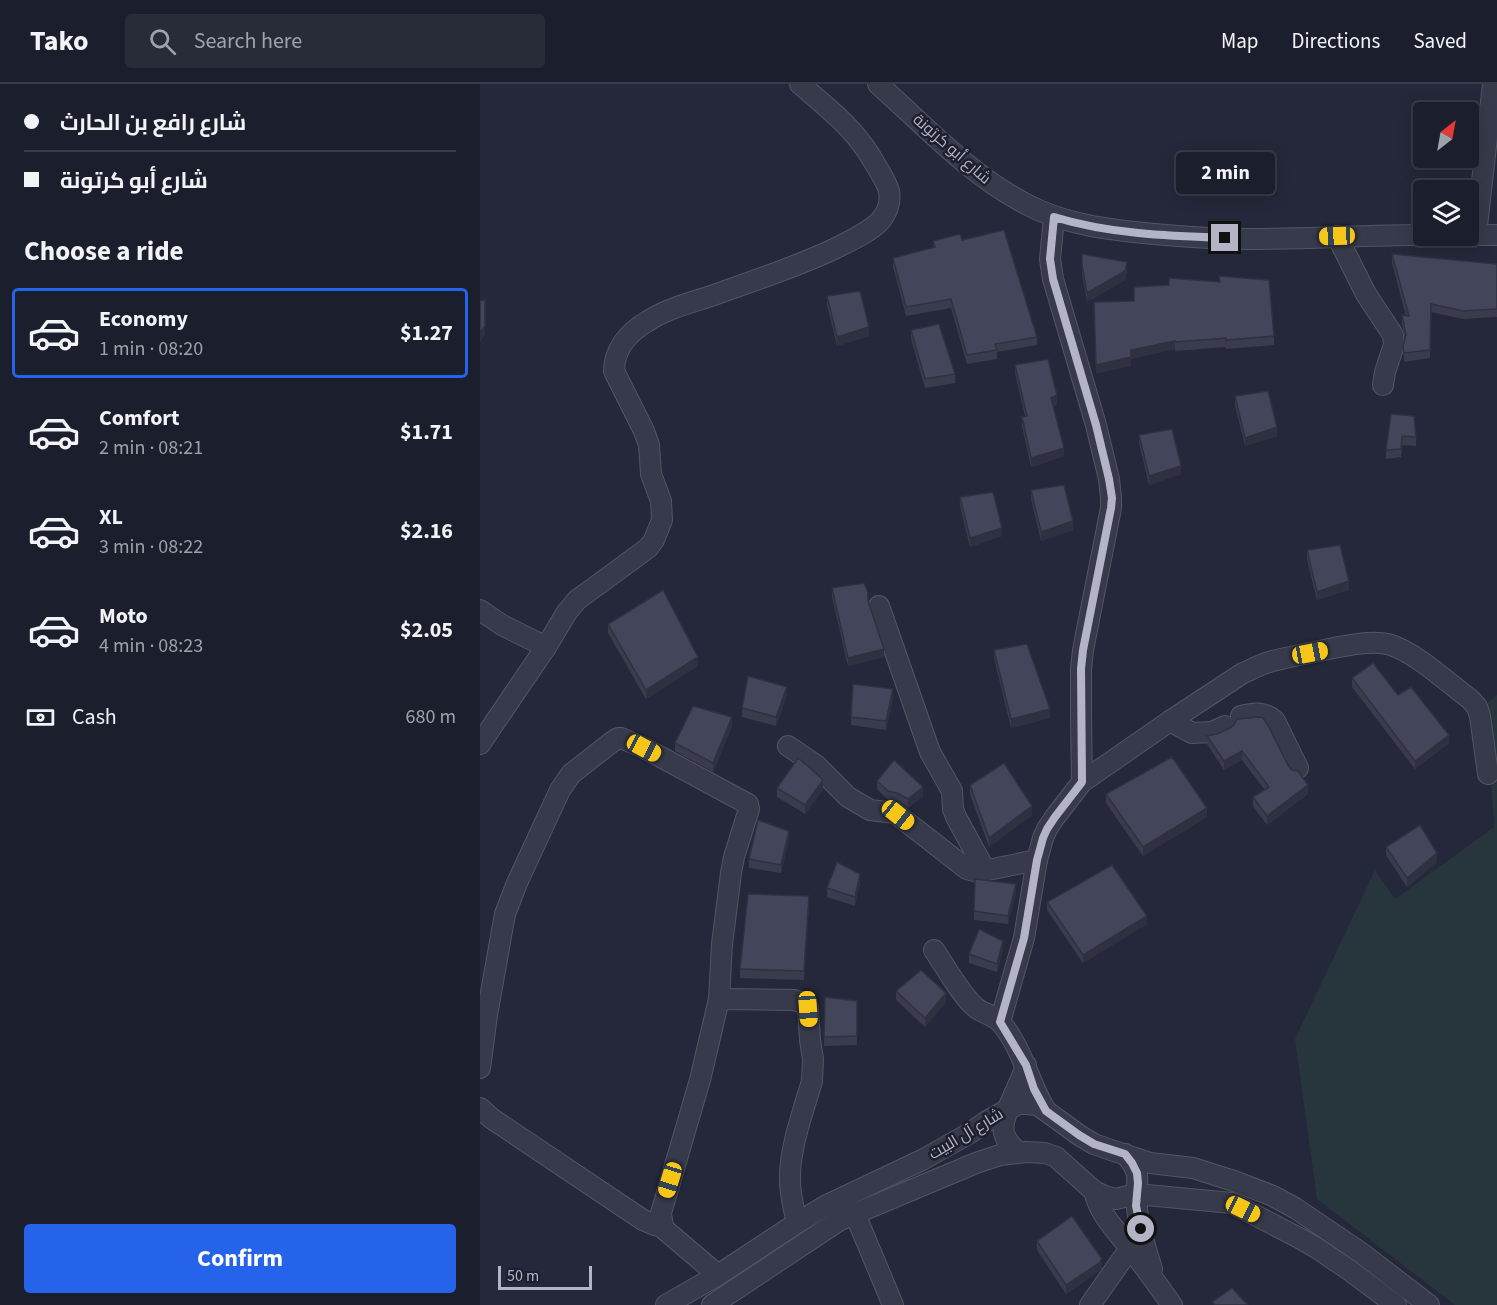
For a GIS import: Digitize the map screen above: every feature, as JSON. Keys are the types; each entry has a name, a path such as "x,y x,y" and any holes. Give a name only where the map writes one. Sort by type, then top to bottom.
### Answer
{"street":[{"path":"480,744 567,612 577,600 648,548 662,520 661,501 651,474 649,445 614,371 620,347 632,333 648,321 677,308 812,260 849,242 880,221 890,203 889,192 883,177 864,145 853,132 800,84"},
{"name":"شارع أبو كرتونة","path":"878,84 973,170 992,184 1028,205 1067,221 1122,231 1249,239 1413,235"},
{"path":"1479,185 1493,84"},
{"path":"1054,217 1050,259 1053,279 1096,425 1112,498 1083,650 1081,669 1082,782"},
{"path":"1479,235 1497,235"},
{"path":"1337,236 1366,294 1393,335 1394,345 1383,385"},
{"path":"879,606 930,752 952,790 956,817 985,870"},
{"path":"480,610 502,625 546,647"},
{"path":"1000,1022 1024,938 1037,860 1047,829 1082,782 1243,673 1266,663 1341,647 1369,643 1389,644 1423,663 1477,707 1482,725 1488,774"},
{"path":"1170,721 1192,733 1212,732 1254,713 1270,716 1275,721 1298,768"},
{"path":"480,1068 505,914 560,790 580,765 618,738 644,748 749,805 731,873 718,999 700,1080 662,1205 663,1227"},
{"path":"788,746 816,765 848,797 870,810 895,813 967,869 974,872 1037,860"},
{"path":"934,950 969,1002 982,1013 1000,1022 1026,1065 1034,1089 1046,1111"},
{"path":"718,999 794,1000 803,1003 808,1009 812,1080 794,1146 790,1172 790,1186 797,1223"},
{"path":"1018,1152 1009,1144 1004,1133 1004,1121 1026,1065"},
{"name":"شارع آل البيت","path":"666,1305 827,1206 922,1160 1007,1110 1019,1104 1027,1104 1046,1111 1094,1144 1150,1163 1192,1168 1273,1196 1295,1208 1360,1252 1429,1305"},
{"path":"480,1108 491,1118 643,1220 663,1227 718,1275"},
{"name":"شارع آل البيت","path":"712,1305 840,1220 976,1163 1018,1152 1056,1157 1094,1191 1116,1199 1137,1194 1232,1203 1318,1249 1396,1305"},
{"path":"1125,1154 1137,1173 1136,1206 1155,1281"},
{"path":"1094,1191 1101,1212 1172,1305"},
{"path":"855,1214 893,1305"},
{"path":"1090,1305 1130,1248"}],"shaded area":[{"path":"1497,695 1497,1305 1455,1305 1317,1199 1295,1039 1375,870 1395,899 1494,827 1486,704"}],"building":[{"path":"1004,230 1037,337 995,344 997,350 967,355 951,299 906,307 893,258 935,247 933,241 960,234 962,240"},
{"path":"1082,254 1127,262 1125,271 1087,293"},
{"path":"1392,254 1497,264 1497,309 1463,311 1431,304 1430,350 1404,353 1406,335 1402,315 1409,316"},
{"path":"1219,276 1269,280 1274,336 1175,341 1131,350 1131,357 1096,365 1094,302 1134,301 1134,287 1169,285 1169,278 1220,282"},
{"path":"860,291 869,327 837,337 827,296"},
{"path":"485,300 485,326 480,333 480,301"},
{"path":"939,324 955,374 925,379 911,330"},
{"path":"1048,359 1057,395 1051,398 1064,448 1031,458 1022,417 1027,416 1015,365"},
{"path":"1268,391 1277,427 1245,438 1235,396"},
{"path":"1391,414 1414,416 1416,437 1402,436 1401,449 1386,450"},
{"path":"1172,429 1181,466 1149,476 1139,435"},
{"path":"1064,485 1073,521 1041,532 1031,490"},
{"path":"993,492 1002,528 970,538 960,497"},
{"path":"1340,545 1349,581 1317,592 1307,550"},
{"path":"864,583 884,649 848,658 832,588"},
{"path":"663,590 698,657 646,690 608,624"},
{"path":"1027,644 1050,709 1011,719 994,650"},
{"path":"1373,663 1398,695 1411,687 1449,735 1415,761 1352,678"},
{"path":"748,676 787,687 776,717 742,708"},
{"path":"853,684 893,689 886,721 851,717"},
{"path":"693,706 732,717 713,763 675,743"},
{"path":"1260,717 1269,727 1288,765 1292,770 1298,771 1308,785 1267,816 1253,797 1269,787 1242,751 1224,761 1207,736 1230,728 1237,719"},
{"path":"1172,757 1207,808 1143,847 1106,794"},
{"path":"798,758 823,780 805,805 777,788"},
{"path":"894,760 923,787 908,799 888,791 877,781"},
{"path":"1004,763 1032,806 989,838 970,785"},
{"path":"758,820 789,831 781,865 749,859"},
{"path":"1420,825 1437,853 1407,878 1386,847"},
{"path":"837,862 860,874 855,897 827,888"},
{"path":"1112,865 1147,916 1083,955 1047,902"},
{"path":"975,879 1016,884 1008,916 974,911"},
{"path":"748,894 809,896 804,971 740,969"},
{"path":"979,929 1003,941 997,964 969,954"},
{"path":"921,970 946,993 925,1018 896,991"},
{"path":"825,997 857,1001 857,1036 824,1037"},
{"path":"1072,1216 1102,1259 1066,1285 1037,1241"},
{"path":"1232,1288 1248,1305 1215,1305 1212,1302"}],"route":[{"path":"1141,1229 1136,1206 1137,1173 1132,1163 1125,1154 1094,1144 1046,1111 1034,1089 1026,1065 1000,1022 1024,938 1043,838 1055,817 1082,782 1081,669 1083,650 1112,498 1096,425 1053,279 1050,259 1054,217 1122,231 1225,238"}]}
